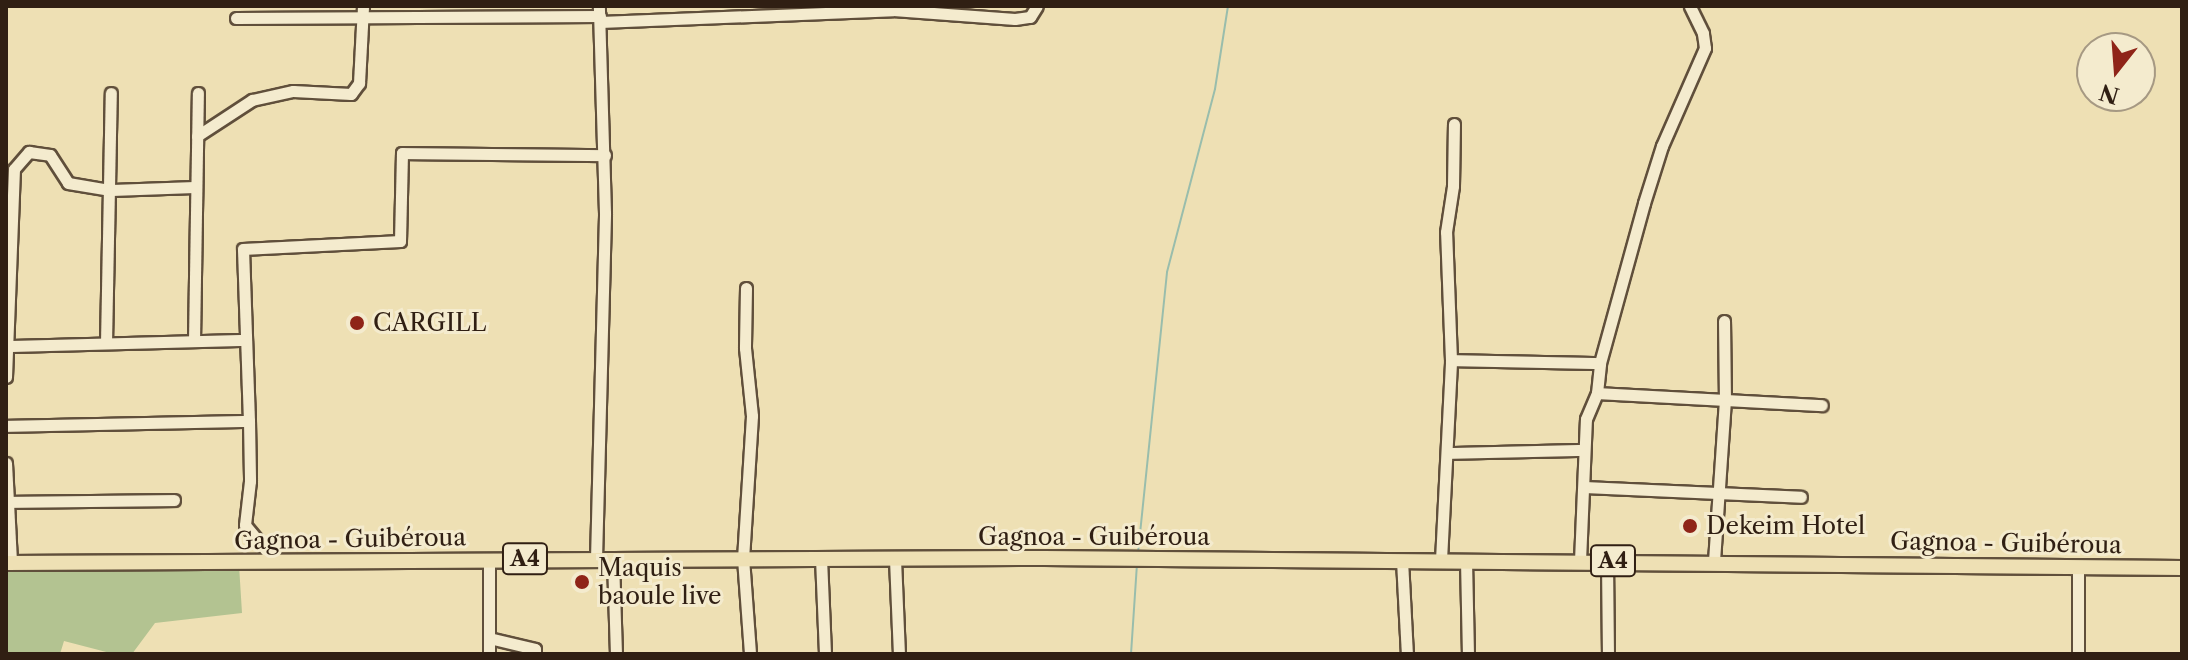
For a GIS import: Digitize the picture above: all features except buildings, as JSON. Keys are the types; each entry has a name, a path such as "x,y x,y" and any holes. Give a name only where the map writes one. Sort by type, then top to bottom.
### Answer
{"main road":[{"name":"Gagnoa - Guibéroua","path":"9,563 821,558 1714,561 2182,568"}],"street":[{"path":"236,18 363,12 600,15 893,8 970,10 1015,19 1030,17 1037,6"},
{"path":"1580,561 1586,419 1597,393 1600,363 1662,146 1705,48 1703,33 1690,6"},
{"path":"197,136 252,100 293,91 351,94 359,83 363,12"},
{"path":"596,559 605,155 600,15"},
{"path":"106,343 111,93"},
{"path":"194,341 198,93"},
{"path":"1441,560 1451,360 1446,232 1453,186 1454,124"},
{"path":"6,377 14,169 29,152 50,155 68,183 110,190 196,187"},
{"path":"275,561 245,525 250,481 243,249 400,241 402,153 605,155"},
{"path":"746,288 745,348 752,416 743,558 750,654"},
{"path":"1714,561 1725,401 1724,321"},
{"path":"7,346 244,340"},
{"path":"1451,360 1600,363"},
{"path":"1597,393 1822,405"},
{"path":"6,426 249,421"},
{"path":"1448,453 1583,450"},
{"path":"6,463 9,563"},
{"path":"1584,487 1801,497"},
{"path":"7,502 174,500"},
{"path":"821,558 825,654"},
{"path":"489,559 489,654"},
{"path":"613,559 616,654"},
{"path":"895,559 899,654"},
{"path":"1402,560 1407,654"},
{"path":"1466,560 1468,654"},
{"path":"1607,561 1608,654"},
{"path":"2078,567 2078,654"},
{"path":"489,638 535,649 535,654"}],"green space":[{"path":"6,564 239,565 242,613 155,623 132,654 114,654 64,641 60,654 6,654"}],"waterway":[{"path":"1138,553 1167,272 1215,89 1228,6"},
{"path":"1131,654 1137,563"}],"place":[{"name":"CARGILL","path":"357,323"},
{"name":"Dekeim Hotel","path":"1690,526"},
{"name":"Maquis baoule live","path":"582,582"}]}
